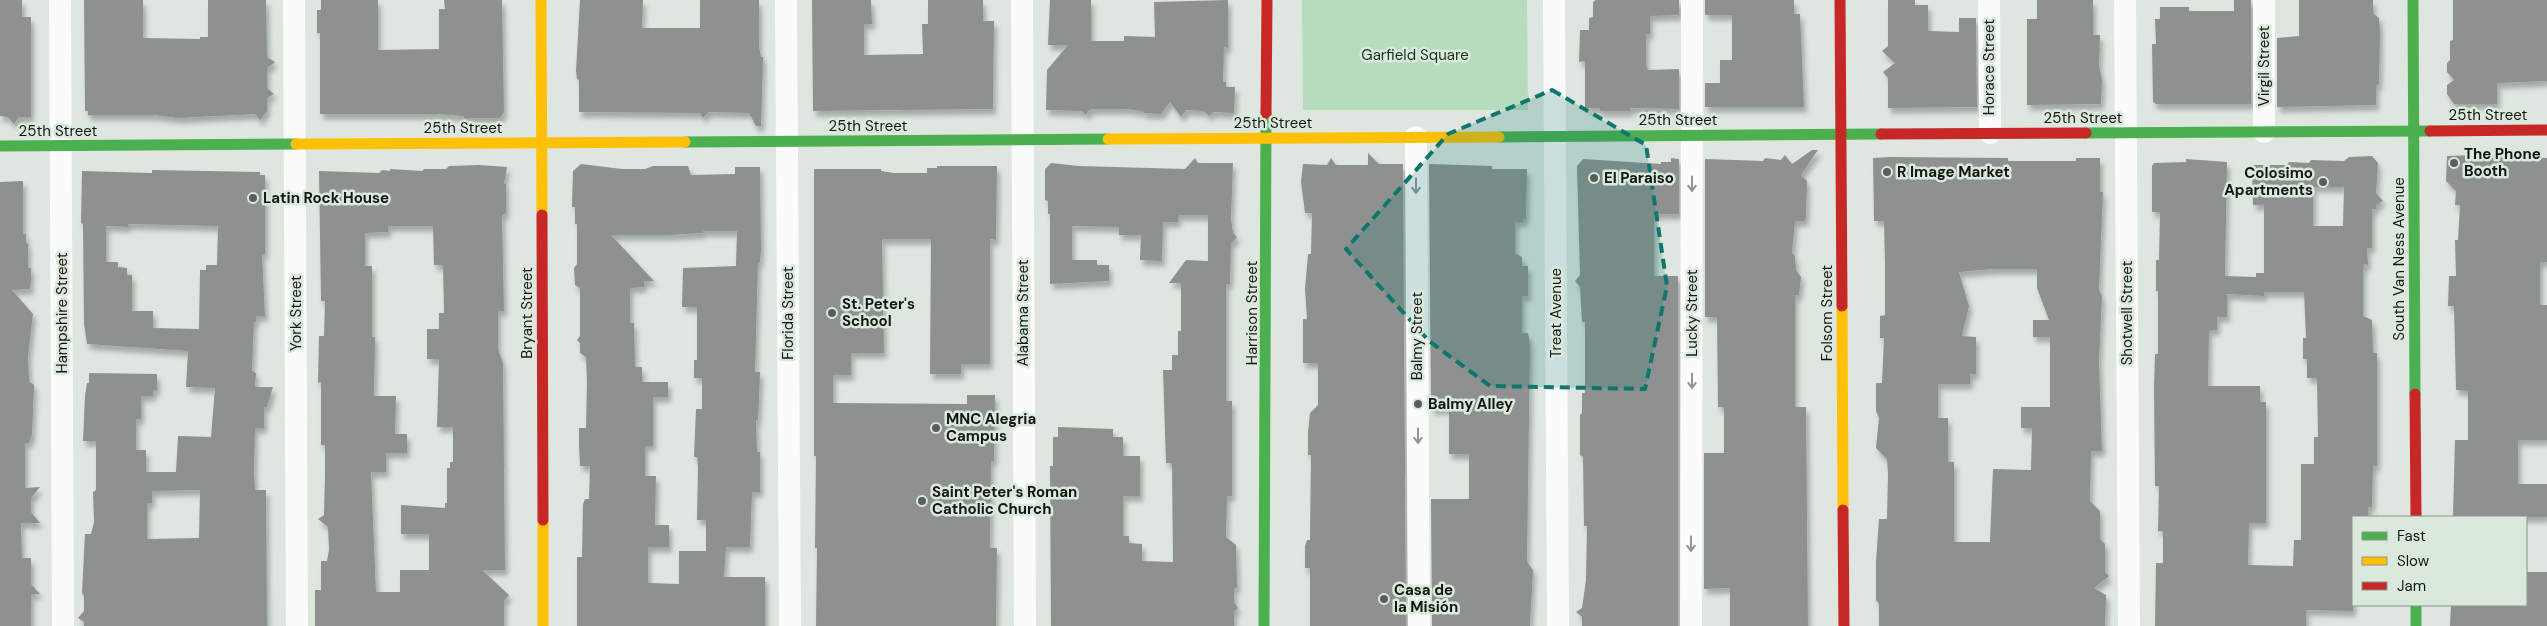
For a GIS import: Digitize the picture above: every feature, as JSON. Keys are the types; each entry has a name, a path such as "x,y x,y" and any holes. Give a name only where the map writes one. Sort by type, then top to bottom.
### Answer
{"street":[{"name":"Hampshire Street","path":"60,0 63,626"},
{"name":"York Street","path":"294,0 297,626"},
{"name":"Bryant Street","path":"541,0 543,626"},
{"name":"Florida Street","path":"786,0 790,626"},
{"name":"Alabama Street","path":"1022,0 1025,626"},
{"name":"Harrison Street","path":"1264,626 1268,138 1267,0"},
{"name":"Treat Avenue","path":"1554,0 1558,626"},
{"name":"Lucky Street","path":"1690,626 1692,0"},
{"name":"Folsom Street","path":"1840,0 1844,626"},
{"name":"Horace Street","path":"1989,0 1990,133"},
{"name":"Shotwell Street","path":"2125,0 2129,626"},
{"name":"Virgil Street","path":"2264,0 2264,132"},
{"name":"South Van Ness Avenue","path":"2413,0 2416,516"},
{"name":"25th Street","path":"0,146 2547,130"},
{"name":"Balmy Street","path":"1416,137 1419,626"},
{"path":"2416,606 2416,626"}],"highlighted area":[{"path":"1552,90 1646,145 1667,286 1645,389 1490,386 1429,341 1346,249 1448,134"}],"green space":[{"name":"Garfield Square","path":"1302,0 1527,0 1528,110 1303,110"}],"building":[{"path":"0,0 22,0 22,17 31,17 31,117 19,117 14,124 8,117 0,116"},
{"path":"84,0 143,0 143,38 200,39 200,37 208,37 208,0 266,0 267,57 275,62 267,68 267,88 274,94 267,98 267,111 260,120 255,114 178,118 154,115 88,115 88,111 85,111"},
{"path":"321,0 378,0 378,50 439,49 439,9 445,9 444,0 502,0 504,112 500,118 464,118 464,116 437,114 320,114 320,33 317,33 317,10 321,10"},
{"path":"580,0 643,0 642,28 700,28 700,0 759,0 759,46 761,57 763,57 761,126 756,126 749,113 708,112 703,118 700,113 579,112 579,80 577,79 576,71"},
{"path":"812,0 871,0 872,24 864,24 864,55 923,54 922,24 928,24 928,0 983,0 983,21 994,21 993,109 813,111"},
{"path":"1050,0 1091,0 1091,41 1124,41 1124,36 1155,37 1154,2 1228,0 1228,48 1224,47 1223,82 1226,82 1226,87 1235,87 1234,113 1213,112 1209,116 1204,111 1186,110 1181,117 1170,102 1161,114 1125,109 1094,109 1089,110 1086,115 1082,111 1046,110 1047,70 1068,45 1048,45"},
{"path":"1596,0 1679,0 1679,15 1650,16 1650,34 1646,34 1646,64 1648,70 1679,69 1679,109 1630,108 1630,111 1600,111 1600,108 1585,108 1585,61 1579,62 1580,30 1589,30 1589,18 1593,17 1593,2"},
{"path":"1705,0 1794,0 1794,14 1800,14 1804,107 1705,107 1705,83 1720,83 1720,60 1732,60 1732,15 1705,15"},
{"path":"1888,0 1915,0 1915,5 1928,5 1928,31 1959,32 1959,18 1976,18 1977,107 1888,108 1888,78 1883,72 1895,63 1882,51 1888,46"},
{"path":"2037,0 2093,0 2093,35 2100,35 2101,104 2027,105 2027,19 2037,19"},
{"path":"2234,0 2251,0 2251,104 2156,104 2153,102 2152,44 2156,44 2155,19 2160,19 2160,7 2189,7 2189,11 2234,11"},
{"path":"2299,0 2373,0 2373,13 2379,18 2380,32 2379,84 2376,86 2376,105 2277,107 2277,38 2299,36"},
{"path":"2453,0 2547,0 2547,81 2497,83 2497,104 2454,104 2447,94 2447,85 2454,80 2447,72 2447,63 2450,60 2450,41 2453,40"},
{"path":"1812,150 1818,150 1801,175 1807,181 1806,216 1805,221 1795,221 1792,253 1795,256 1796,270 1801,277 1799,295 1795,295 1795,407 1806,407 1808,626 1730,626 1730,588 1704,589 1704,453 1724,453 1724,407 1718,407 1717,317 1705,317 1705,159 1763,161 1765,158 1781,160 1785,155 1792,164"},
{"path":"1368,153 1379,164 1403,164 1406,626 1310,626 1310,568 1305,568 1305,546 1307,540 1310,540 1311,455 1308,455 1308,432 1310,413 1318,405 1318,363 1303,363 1303,319 1307,319 1305,289 1308,254 1311,254 1312,213 1305,213 1301,182 1303,164 1327,165 1331,158 1336,165 1368,165"},
{"path":"2475,155 2477,157 2493,157 2496,155 2547,158 2547,262 2540,262 2540,305 2547,305 2547,440 2518,440 2518,484 2547,484 2547,517 2453,516 2455,440 2468,440 2468,391 2456,390 2454,306 2448,306 2449,276 2456,276 2455,240 2458,240 2460,205 2455,205 2456,191 2446,181 2447,156"},
{"path":"2372,156 2378,163 2376,193 2383,201 2376,205 2376,209 2372,209 2372,248 2367,248 2368,265 2364,264 2363,272 2363,316 2372,320 2373,353 2377,353 2377,466 2373,466 2372,507 2368,507 2368,516 2352,516 2353,611 2306,610 2306,626 2155,626 2156,563 2163,563 2163,531 2158,531 2159,486 2155,486 2154,388 2155,354 2158,354 2156,260 2159,260 2160,212 2152,212 2152,166 2154,163 2186,162 2186,159 2227,162 2225,276 2256,277 2256,273 2264,273 2264,205 2253,205 2252,165 2287,165 2289,162 2309,163 2311,160 2344,161 2349,157","holes":["2313,187 2344,187 2343,226 2313,226","2264,292 2304,292 2306,338 2303,338 2303,359 2307,359 2307,378 2317,378 2318,437 2314,437 2314,464 2301,464 2301,540 2294,540 2293,566 2248,565 2249,523 2266,523 2266,402 2260,402 2260,386 2208,386 2209,330 2217,330 2217,317 2227,317 2227,294 2264,296"]},
{"path":"1195,158 1198,163 1233,163 1231,219 1233,233 1237,237 1231,243 1230,284 1226,284 1226,401 1232,401 1232,496 1227,496 1226,537 1236,545 1237,587 1234,589 1234,602 1238,608 1234,612 1234,626 1051,626 1050,466 1053,466 1053,437 1058,437 1058,427 1113,429 1113,437 1123,437 1123,456 1140,456 1140,496 1123,496 1123,536 1129,536 1129,543 1142,544 1142,561 1173,562 1172,463 1166,463 1163,370 1172,370 1172,355 1178,355 1178,331 1181,331 1181,283 1169,283 1186,260 1208,261 1208,215 1178,215 1178,222 1163,222 1162,261 1140,260 1141,235 1119,235 1119,227 1072,226 1072,260 1097,260 1097,265 1109,265 1109,281 1050,284 1050,214 1048,214 1048,201 1045,200 1045,169 1051,163 1079,166 1185,169"},
{"path":"1671,158 1679,159 1679,214 1654,214 1654,276 1678,276 1678,626 1582,626 1582,617 1576,612 1582,608 1586,580 1587,526 1584,526 1583,457 1580,455 1580,415 1582,413 1582,393 1585,393 1585,322 1582,322 1580,287 1575,281 1580,275 1577,166 1583,159 1661,164 1661,162 1671,162"},
{"path":"1873,158 2008,158 2008,161 2076,161 2076,158 2100,158 2100,192 2103,192 2099,290 2102,296 2099,360 2102,451 2091,451 2090,501 2100,511 2100,539 2105,544 2105,572 2109,576 2094,588 2106,595 2105,626 1879,626 1879,604 1876,600 1876,562 1879,519 1887,519 1888,474 1887,459 1876,448 1879,418 1876,411 1876,383 1882,383 1884,338 1880,338 1880,316 1885,315 1885,263 1884,221 1874,221","holes":["1993,269 2037,269 2037,288 2049,320 2033,320 2033,337 2050,337 2050,407 2021,407 2021,428 2032,428 2031,470 1993,469 1990,542 1954,542 1954,462 1948,462 1948,418 1938,418 1938,384 1970,384 1970,374 1976,374 1976,337 1962,336 1969,306 1959,272"]},
{"path":"581,164 622,169 645,169 653,166 688,166 691,175 735,174 735,167 760,167 761,250 760,262 758,262 755,372 760,372 758,420 756,420 757,452 760,452 760,492 752,492 750,547 726,547 724,577 765,577 765,626 577,626 577,557 582,557 583,504 585,499 589,499 590,466 580,466 579,428 586,428 587,381 586,357 580,353 580,343 577,340 580,336 580,288 575,285 574,268 577,264 577,224 575,224 575,207 572,207 573,171","holes":["703,231 737,231 736,266 683,268 682,307 697,307 697,360 694,360 694,378 702,378 702,409 696,409 694,457 697,457 698,466 697,520 706,520 706,551 679,551 679,584 648,583 648,547 669,547 669,525 655,525 656,476 645,476 645,446 653,446 653,397 668,397 668,382 642,382 642,367 635,367 634,323 630,323 630,288 644,287 644,281 654,281 611,235 668,235 703,233"]},
{"path":"1429,164 1492,166 1492,169 1527,169 1526,219 1523,219 1523,222 1515,222 1515,253 1522,257 1522,266 1528,266 1528,296 1522,296 1522,333 1528,333 1530,344 1527,562 1533,570 1530,626 1432,626 1431,499 1469,499 1469,454 1449,454 1449,409 1431,409"},
{"path":"479,165 507,167 504,183 506,184 506,213 502,216 504,311 498,311 498,349 503,363 505,570 482,570 509,595 504,601 504,626 315,626 315,590 321,590 321,561 327,561 329,550 328,527 318,519 324,515 325,475 325,445 321,445 321,382 318,383 319,336 324,336 325,301 321,301 319,171 379,173 382,170 390,171 390,169 422,171 424,169 446,169 449,166","holes":["388,226 433,226 434,265 443,265 444,313 439,313 439,329 427,329 427,359 439,359 437,427 453,427 453,462 450,462 450,468 447,468 447,503 445,503 445,508 401,505 401,534 429,534 429,570 400,570 400,592 376,592 371,472 386,472 386,453 407,453 407,434 395,434 396,396 374,396 375,337 372,337 372,266 365,266 365,233 388,232"]},
{"path":"937,166 997,166 996,240 990,239 990,364 961,364 961,374 930,374 931,239 882,239 884,353 851,353 851,375 833,375 833,403 967,404 967,395 995,395 994,461 991,461 990,548 997,548 996,626 816,626 814,169 881,169 881,171 894,173 927,173 927,168 937,168"},
{"path":"152,170 260,172 260,175 265,175 265,254 262,254 265,316 256,316 256,322 254,322 252,371 256,373 255,387 273,387 267,407 264,407 264,428 255,428 255,490 266,490 267,626 84,626 84,622 78,618 84,611 84,596 82,593 85,534 91,534 94,522 93,492 96,490 96,441 83,441 85,396 87,383 89,383 89,373 157,374 157,390 153,390 153,396 141,396 141,419 136,419 136,450 146,450 146,472 176,472 178,436 211,437 215,388 186,387 188,351 87,344 84,324 83,224 81,223 82,171 152,173","holes":["128,224 218,226 217,265 206,265 206,270 200,270 199,329 153,328 153,311 132,311 132,275 127,275 127,268 118,267 118,262 106,262 106,226 128,227","200,490 199,538 147,539 147,503 152,503 152,491"]},
{"path":"23,181 23,234 26,234 26,243 28,244 28,268 31,268 30,289 12,290 33,314 28,357 29,381 34,385 32,435 29,443 25,443 25,488 40,487 31,498 31,512 40,523 21,523 22,558 31,558 31,584 40,594 31,594 31,626 0,626 0,182"},
{"path":"2527,572 2547,572 2547,626 2450,626 2451,606 2527,606"}],"traffic: fast":[{"path":"2413,0 2415,394"},
{"path":"1264,626 1266,113"},
{"path":"2086,133 2430,131"},
{"path":"1499,137 1881,134"},
{"path":"685,142 1108,139"},
{"path":"0,146 296,144"},
{"path":"2416,606 2416,626"}],"traffic: slow":[{"path":"541,0 542,215"},
{"path":"1108,139 1499,137"},
{"path":"296,144 685,142"},
{"path":"1842,306 1843,510"},
{"path":"543,520 543,626"}],"traffic: jam":[{"path":"1266,113 1267,0"},
{"path":"1840,0 1842,306"},
{"path":"2430,131 2547,130"},
{"path":"1881,134 2086,133"},
{"path":"542,215 543,520"},
{"path":"2415,394 2416,516"},
{"path":"1843,510 1844,626"}],"place":[{"name":"The Phone Booth","path":"2454,163"},
{"name":"R Image Market","path":"1887,172"},
{"name":"El Paraiso","path":"1594,178"},
{"name":"Colosimo Apartments","path":"2323,182"},
{"name":"Latin Rock House","path":"253,198"},
{"name":"St. Peter's School","path":"832,313"},
{"name":"Balmy Alley","path":"1418,404"},
{"name":"MNC Alegria Campus","path":"936,428"},
{"name":"Saint Peter's Roman Catholic Church","path":"922,501"},
{"name":"Casa de la Misión","path":"1384,599"}]}
